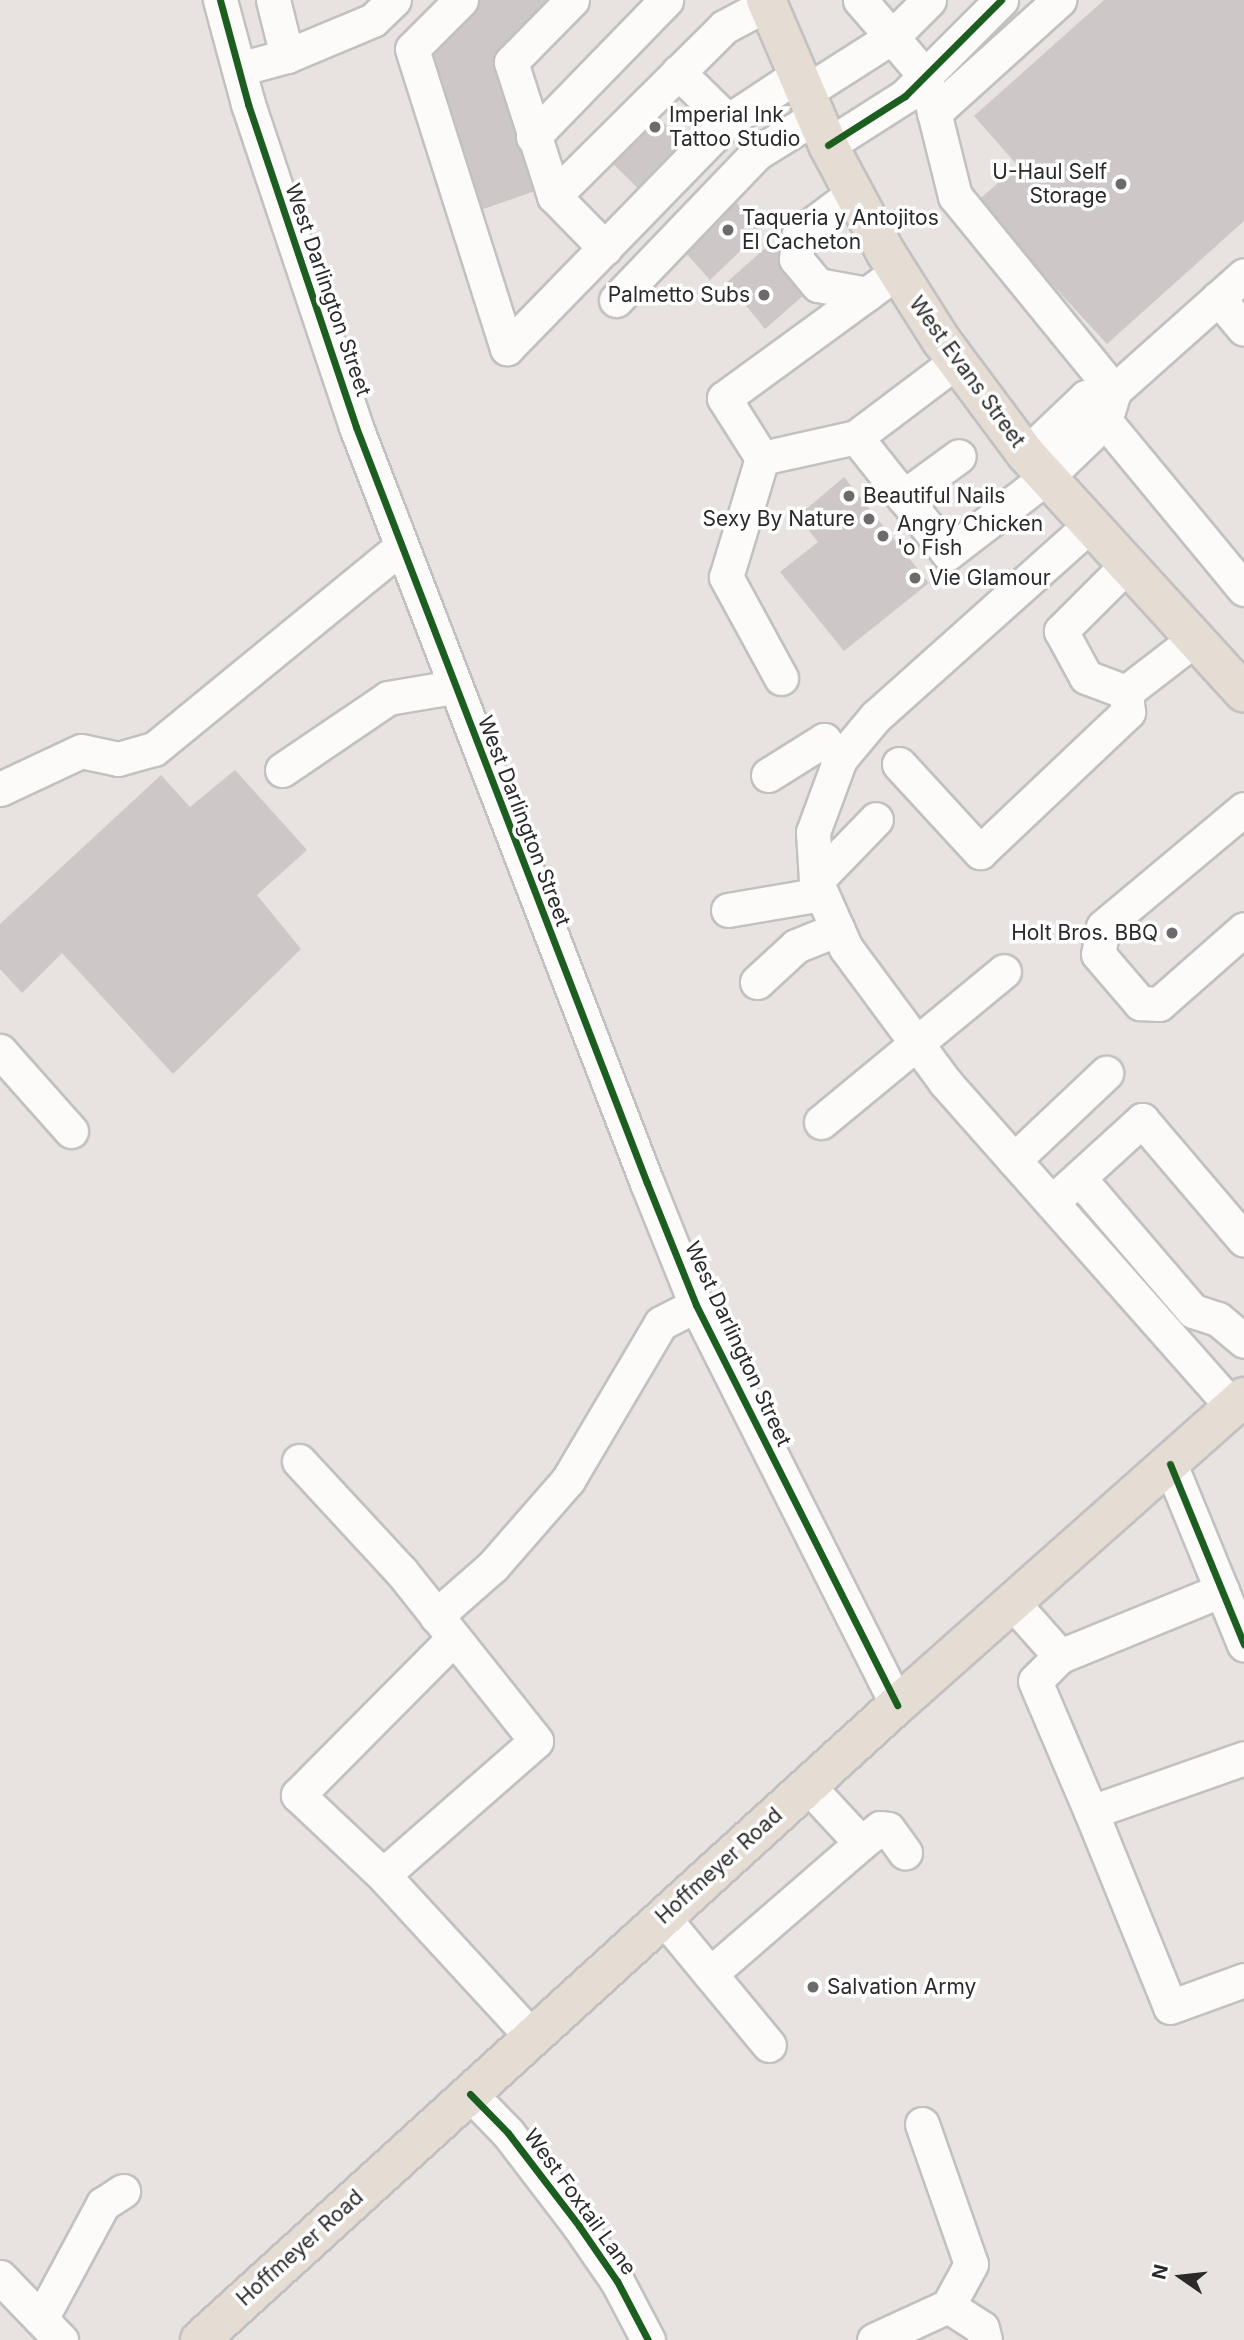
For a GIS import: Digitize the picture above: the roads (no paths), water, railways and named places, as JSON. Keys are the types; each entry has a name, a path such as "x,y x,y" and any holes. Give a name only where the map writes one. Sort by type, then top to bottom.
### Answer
{"main road":[{"name":"West Evans Street","path":"766,2 811,108 854,193 897,272 957,361 1037,465 1240,682"},
{"name":"Hoffmeyer Road","path":"200,2340 897,1705 1238,1402"}],"street":[{"name":"West Darlington Street","path":"220,0 311,300 401,547 453,687 696,1305 897,1705"},
{"path":"273,0 287,56"},
{"path":"239,69 287,56 373,19 394,0"},
{"path":"461,0 412,49 507,348 728,121 905,96 1001,0"},
{"path":"572,0 511,62 554,196 605,248"},
{"path":"533,137 666,0"},
{"path":"860,0 925,76 955,196 1244,589"},
{"path":"616,300 757,153 892,37 929,0"},
{"path":"934,113 1059,0"},
{"path":"554,196 724,27 766,2"},
{"path":"678,72 728,121"},
{"path":"854,193 799,234 796,259 818,285 867,294"},
{"path":"781,678 726,577 762,458 724,398 897,272"},
{"path":"1110,406 1244,275"},
{"path":"1218,298 1244,329"},
{"path":"762,458 856,437 957,361"},
{"path":"856,437 948,553 1037,465 1086,397 1110,406"},
{"path":"904,497 959,456"},
{"path":"1091,524 876,716 840,759 813,832 819,887 846,948 915,1041 1014,1160 1238,1402"},
{"path":"0,789 81,751 118,759 154,749 401,547"},
{"path":"1126,692 1086,677 1061,631 1128,564"},
{"path":"1126,692 1196,638"},
{"path":"282,770 388,698 453,687"},
{"path":"899,764 980,852 1128,712 1126,692"},
{"path":"768,775 824,740 840,759"},
{"path":"1244,809 1103,927 1098,954 1140,1003 1159,1004 1244,929"},
{"path":"728,910 819,887 876,819"},
{"path":"757,982 796,946 838,929"},
{"path":"821,1122 915,1041 1004,971"},
{"path":"0,1051 71,1130"},
{"path":"1014,1160 1106,1073"},
{"path":"1052,1202 1142,1120 1244,1240"},
{"path":"1079,1178 1193,1311 1218,1319 1244,1342"},
{"path":"532,2037 383,1875 298,1795 445,1627 493,1566 568,1480 661,1323 696,1305"},
{"path":"299,1461 445,1627 536,1741 383,1875"},
{"path":"1170,1464 1244,1644"},
{"path":"1222,1590 1060,1656 1035,1681 1170,2007 1244,1980"},
{"path":"1013,1602 1060,1656"},
{"path":"1091,1812 1244,1758"},
{"path":"808,1786 861,1843"},
{"path":"710,1974 880,1828 888,1829 905,1852"},
{"path":"663,1917 769,2045"},
{"name":"West Foxtail Lane","path":"470,2094 508,2133 579,2225 617,2281 648,2340"},
{"path":"874,2340 948,2306 971,2264 922,2124"},
{"path":"0,2277 51,2329 103,2204 123,2190"},
{"path":"948,2306 982,2328 985,2340"}],"place":[{"name":"Imperial Ink Tattoo Studio","path":"655,127"},
{"name":"U-Haul Self Storage","path":"1121,184"},
{"name":"Taqueria y Antojitos El Cacheton","path":"728,230"},
{"name":"Palmetto Subs","path":"764,295"},
{"name":"Beautiful Nails","path":"849,496"},
{"name":"Sexy By Nature","path":"869,519"},
{"name":"Angry Chicken 'o Fish","path":"883,536"},
{"name":"Vie Glamour","path":"915,578"},
{"name":"Holt Bros. BBQ","path":"1172,933"},
{"name":"Salvation Army","path":"813,1987"}]}
